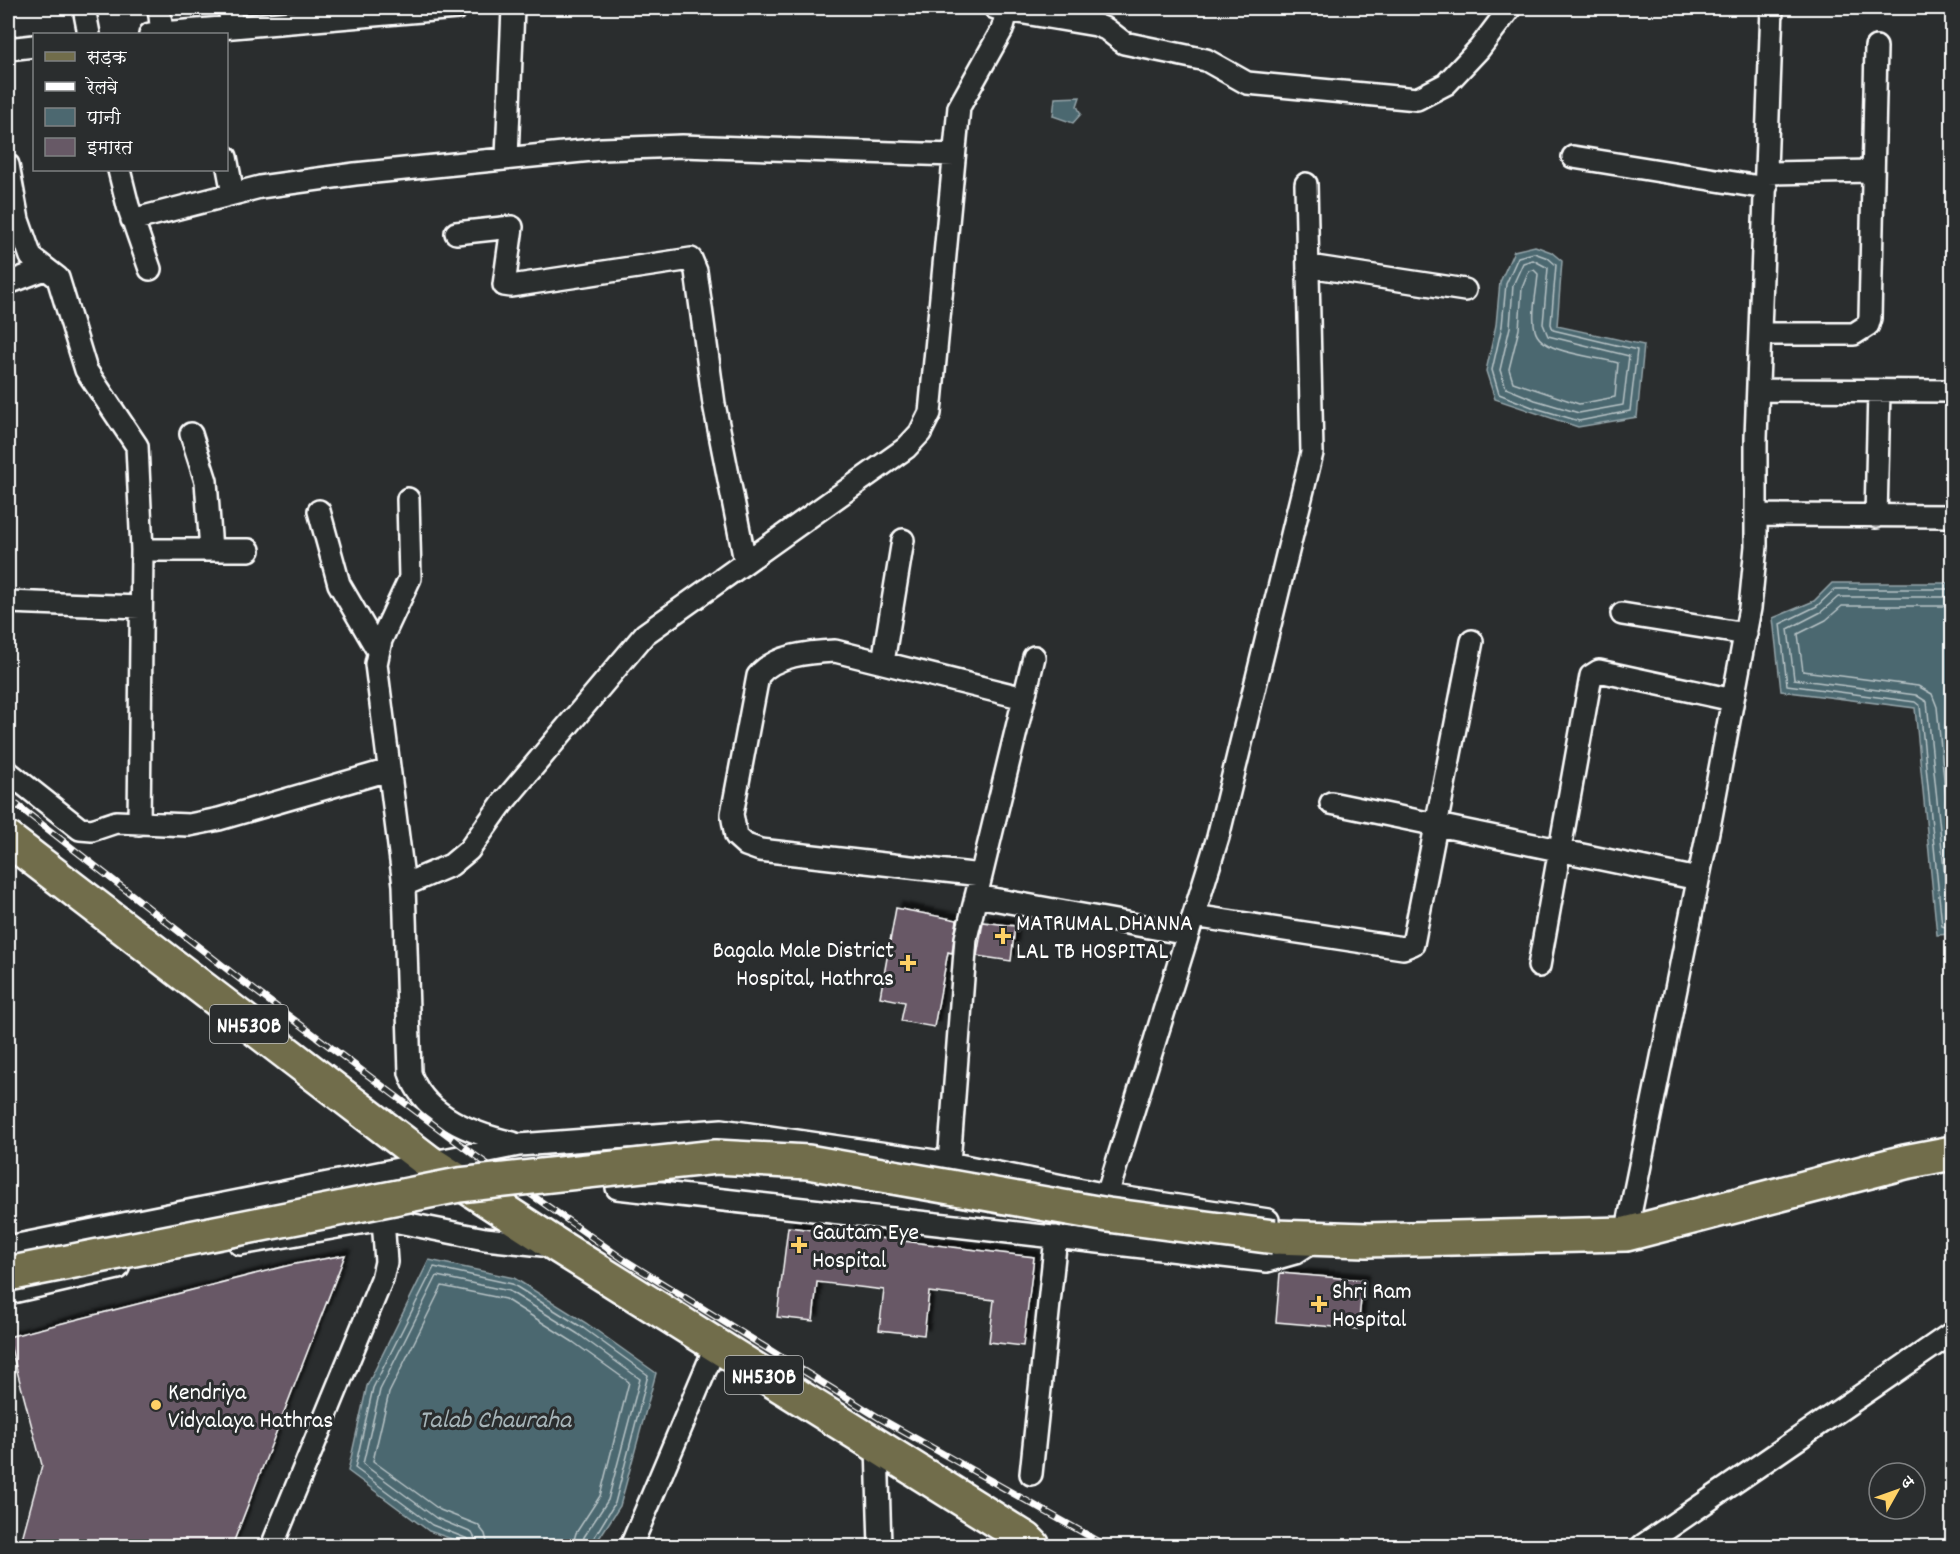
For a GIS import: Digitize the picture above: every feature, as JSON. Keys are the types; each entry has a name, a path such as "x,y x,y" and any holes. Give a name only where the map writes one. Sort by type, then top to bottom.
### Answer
{"main road":[{"name":"NH530B","path":"8,839 429,1162 558,1246 1026,1539 1033,1546"},
{"path":"8,1274 459,1185 716,1157 808,1162 1087,1212 1274,1237 1366,1240 1626,1234 1905,1162 1953,1153"}],"street":[{"path":"84,8 89,33"},
{"path":"156,33 159,8"},
{"path":"180,33 205,32 230,17 457,8"},
{"path":"507,157 513,8"},
{"path":"995,8 1008,8 1096,25 1106,29 1124,44 1206,60 1247,83 1417,99 1446,84 1479,49 1510,8"},
{"path":"404,885 451,865 469,850 501,805 645,634 906,448 926,424 930,413 937,355 959,107 1002,30 1008,8"},
{"path":"1626,1234 1750,609 1756,515 1758,390 1772,8"},
{"path":"8,50 33,46"},
{"path":"1761,334 1854,334 1868,325 1876,47"},
{"path":"132,220 261,187 507,157 602,149 682,146 954,155"},
{"path":"1573,157 1767,180 1872,171"},
{"path":"8,168 18,220 31,257 58,278 86,370 137,446 142,550 139,824"},
{"path":"228,168 233,194"},
{"path":"119,171 132,220 150,269"},
{"path":"1107,1195 1218,837 1312,453 1306,184"},
{"path":"456,233 512,227 504,285 511,286 690,259 696,271 714,404 745,561"},
{"path":"1309,266 1465,290"},
{"path":"8,283 45,269"},
{"path":"1758,390 1953,391"},
{"path":"1876,517 1879,391"},
{"path":"191,434 206,481 211,550"},
{"path":"408,499 410,578 378,651 376,664 404,885 410,1073 413,1082 441,1113 464,1128 519,1145"},
{"path":"319,511 339,584 378,651"},
{"path":"1756,515 1953,516"},
{"path":"883,662 903,540"},
{"path":"142,550 249,550"},
{"path":"8,602 140,606"},
{"path":"1622,614 1746,634"},
{"path":"976,896 1191,925 1410,947 1416,939 1472,641"},
{"path":"981,875 760,850 746,845 736,836 732,814 758,676 772,663 825,651 836,651 1024,698"},
{"path":"949,1163 966,938 1034,657"},
{"path":"1539,966 1589,683 1595,672 1733,700"},
{"path":"8,772 80,829 92,830 116,822 189,825 219,819 389,770"},
{"path":"1331,803 1698,879"},
{"path":"8,1247 519,1145 722,1130 949,1163 1107,1195 1292,1223 1317,1239 1295,1253 1267,1261 617,1188"},
{"path":"272,1546 382,1279 387,1262 383,1219"},
{"path":"8,1293 165,1258 383,1219 485,1239 558,1246"},
{"path":"1030,1474 1056,1237"},
{"path":"1642,1546 1953,1333"},
{"path":"631,1546 716,1345"},
{"path":"877,1446 880,1546"}],"water":[{"path":"1080,97 1077,106 1081,114 1073,123 1053,116 1055,98"},
{"path":"1535,246 1551,252 1562,261 1557,326 1644,345 1637,417 1578,427 1495,399 1486,371 1496,325 1500,282 1514,251"},
{"path":"1832,583 1952,583 1952,934 1937,935 1915,708 1781,691 1773,618 1814,601"},
{"name":"Talab Chauraha","path":"429,1260 514,1278 586,1323 656,1373 620,1506 594,1546 472,1546 429,1531 348,1471 367,1386"}],"building":[{"path":"896,908 957,920 952,953 948,952 934,1027 901,1021 905,1002 880,997"},
{"path":"983,922 1015,926 1011,961 977,956"},
{"path":"788,1227 1034,1257 1023,1346 989,1342 994,1300 929,1292 924,1335 879,1330 884,1290 817,1282 813,1321 777,1317"},
{"name":"Kendriya Vidyalaya Hathras","path":"345,1255 232,1546 20,1546 42,1465 8,1337 290,1265"},
{"path":"1280,1273 1363,1280 1358,1329 1276,1322"}],"railway":[{"path":"8,798 241,980 473,1154 623,1259 881,1419 1107,1546"}],"place":[{"name":"MATRUMAL DHANNA LAL TB HOSPITAL","path":"1003,936"},
{"name":"Bagala Male District Hospital, Hathras","path":"908,963"},
{"name":"Gautam Eye Hospital","path":"799,1245"},
{"name":"Shri Ram Hospital","path":"1319,1304"},
{"name":"Kendriya Vidyalaya Hathras","path":"156,1405"}]}
